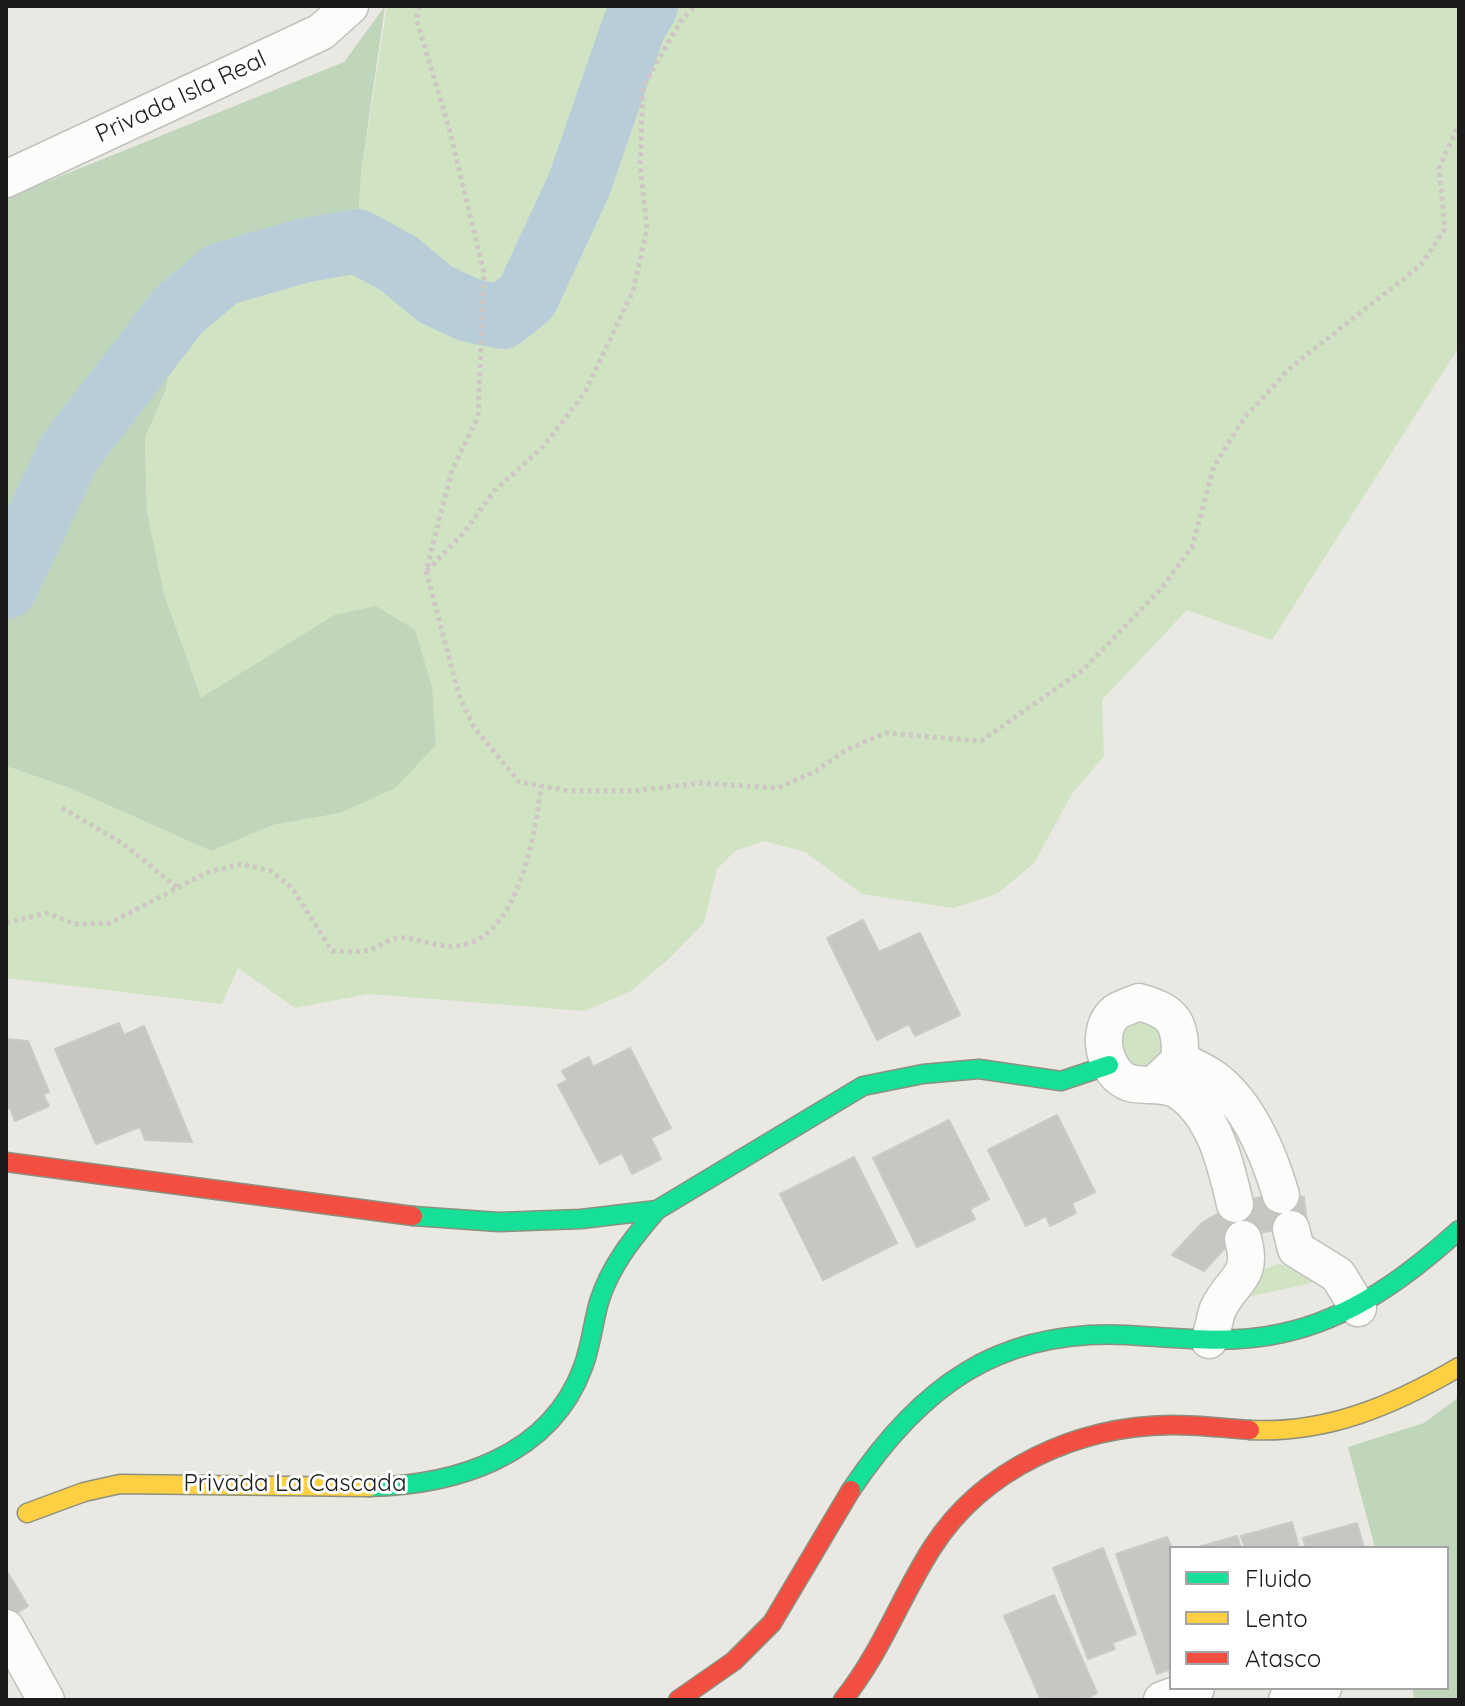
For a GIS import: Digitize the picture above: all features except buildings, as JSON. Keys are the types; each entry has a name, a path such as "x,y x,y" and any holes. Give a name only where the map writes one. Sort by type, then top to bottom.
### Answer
{"street":[{"name":"Privada Isla Real","path":"6,179 321,32 350,6"},
{"path":"1154,1085 1180,1060 1181,1032 1165,1009 1139,1002 1114,1013 1102,1037 1109,1065 1128,1083 1178,1091 1208,1124 1224,1159 1235,1204"},
{"path":"1180,1060 1215,1079 1248,1119 1274,1171 1281,1195"},
{"name":"Privada La Cascada","path":"27,1513 86,1491 120,1484 251,1482 398,1488 456,1480 500,1461 532,1438 583,1369 607,1280 631,1242 657,1210 863,1086 923,1074 979,1069 1061,1081 1109,1065"},
{"name":"Privada La Cascada","path":"6,1162 402,1215 499,1222 581,1219 657,1210"},
{"path":"678,1700 713,1678 765,1632 870,1462 904,1418 947,1382 995,1355 1048,1338 1104,1331 1209,1340 1253,1340 1289,1333 1358,1308 1412,1274 1459,1230"},
{"path":"1209,1340 1217,1311 1242,1278 1246,1249 1293,1239 1338,1275 1358,1308"},
{"path":"843,1700 889,1629 921,1563 966,1504 1026,1461 1096,1435 1170,1425 1244,1432 1301,1429 1357,1417 1411,1396 1459,1367"},
{"path":"6,1628 46,1700"},
{"path":"1162,1700 1190,1690"}],"path":[{"path":"420,6 416,18 449,128 484,273 478,417 452,470 426,571 460,698 474,727 519,782 569,791 633,791 701,783 778,788 816,771 846,750 885,733 981,741 1083,670 1161,589 1192,547 1214,466 1245,417 1290,368 1421,265 1445,229 1439,168 1459,124"},
{"path":"426,571 465,531 494,491 544,446 585,392 633,291 647,229 640,166 643,87 680,22 695,6"},
{"path":"6,923 47,913 75,924 110,923 206,873 241,864 271,871 292,888 332,951 367,951 397,938 435,947 471,943 493,927 524,876 535,839 541,786"},
{"path":"62,808 122,843 179,889"}],"green space":[{"path":"385,6 361,173 357,241 302,251 222,274 179,310 166,389 145,438 147,511 164,594 201,698 334,615 376,606 415,630 432,687 436,745 395,788 340,813 273,825 211,851 70,788 6,766 6,198 344,62"},
{"path":"387,6 1459,6 1459,347 1272,640 1187,610 1102,700 1104,756 1072,794 1034,863 997,894 953,908 862,894 805,852 764,841 735,851 717,869 704,923 671,957 631,991 585,1011 368,994 295,1008 238,968 222,1004 6,978 6,766 70,788 211,851 273,825 340,813 334,615 201,699 164,594 147,511 145,438 166,389 179,310 222,274 302,251 357,240 361,173"},
{"path":"1139,1010 1173,1035 1151,1076 1116,1061 1120,1019"},
{"path":"1278,1264 1292,1266 1316,1282 1238,1299 1252,1274"},
{"path":"1459,1397 1459,1700 1415,1700 1412,1690 1449,1690 1449,1546 1374,1546 1348,1447 1424,1423"}],"waterway":[{"path":"6,587 69,453 179,310 222,274 302,251 357,241 399,264 435,294 469,310 502,317 527,297 579,185 634,26 646,6"}],"traffic: fast":[{"path":"413,1216 499,1222 581,1219 657,1210 863,1086 923,1074 979,1069 1061,1081 1109,1065"},
{"path":"369,1487 402,1485 466,1472 496,1460 523,1444 548,1423 568,1398 583,1367 599,1302 609,1276 657,1210"},
{"path":"851,1490 905,1421 966,1372 1001,1354 1039,1342 1080,1336 1224,1340 1283,1333 1356,1306 1399,1279 1459,1230"}],"traffic: slow":[{"path":"1250,1430 1278,1430 1333,1422 1385,1405 1459,1367"},
{"path":"27,1513 84,1492 120,1484 369,1487"}],"traffic: jam":[{"path":"6,1162 413,1216"},
{"path":"843,1700 868,1663 932,1548 953,1520 978,1495 1006,1474 1068,1443 1102,1433 1171,1425 1250,1430"},
{"path":"678,1700 734,1661 772,1623 851,1490"}]}
